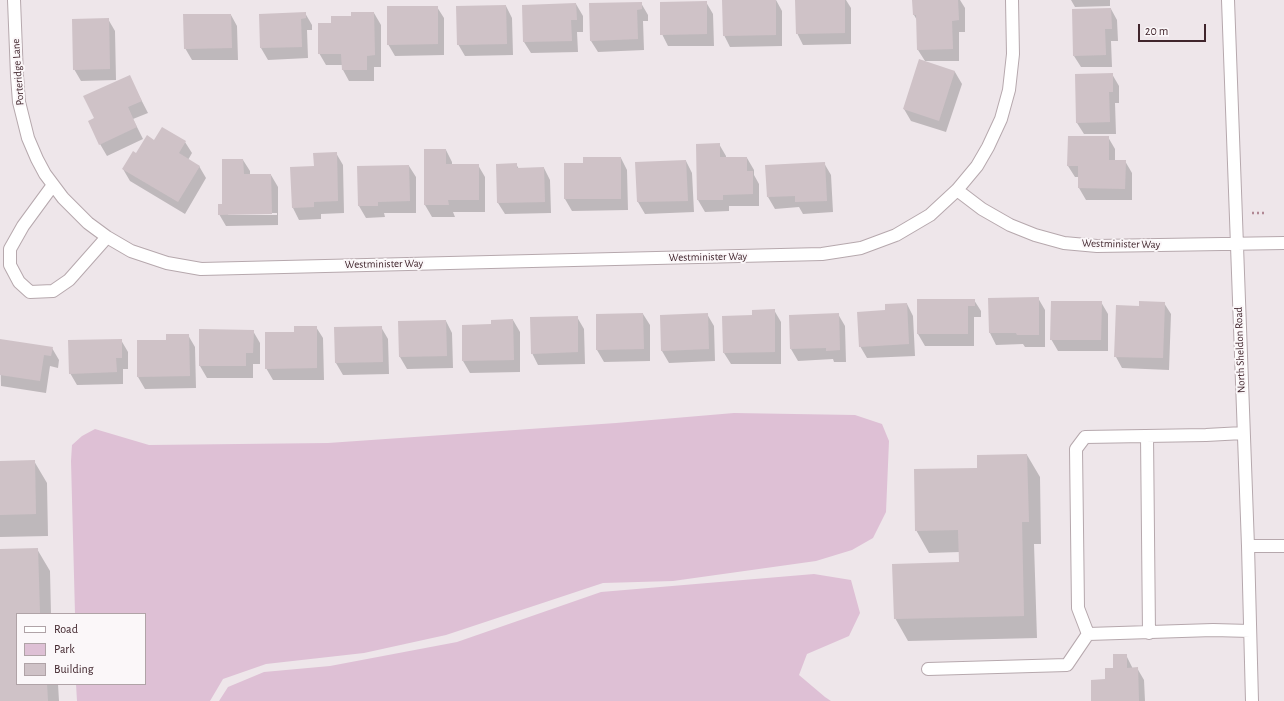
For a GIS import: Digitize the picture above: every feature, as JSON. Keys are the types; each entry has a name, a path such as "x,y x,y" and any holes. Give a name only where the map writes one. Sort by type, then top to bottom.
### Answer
{"street":[{"name":"Porteridge Lane","path":"14,0 19,102 28,138 36,159 45,174 63,198 88,223"},
{"path":"957,190 977,166 1001,119 1009,90 1013,54 1012,0"},
{"name":"North Sheldon Road","path":"1228,0 1248,546 1252,701"},
{"path":"53,185 23,226 10,249 10,265 19,282 30,292 52,291 69,280 107,237"},
{"name":"Westminister Way","path":"88,223 107,237 131,251 167,263 201,269 822,254 860,248 896,235 930,215 957,190 982,209 1010,225 1035,235 1064,243 1097,246 1284,243"},
{"path":"1088,634 1078,608 1076,449 1085,437 1244,433"},
{"path":"1147,436 1149,633"},
{"path":"1248,546 1284,546"},
{"path":"1088,634 1213,630 1250,631"},
{"path":"928,669 1067,665 1088,634"}],"green space":[{"path":"734,413 855,415 882,424 889,441 886,512 873,538 852,550 816,561 673,581 603,583 446,635 364,653 266,664 223,679 210,701 77,701 76,685 146,685 146,613 75,613 71,461 72,445 82,436 95,429 149,445 328,443 616,423"},
{"path":"814,574 851,580 860,613 849,636 807,654 799,675 831,701 219,701 228,687 264,672 330,666 457,642 601,592"}],"building":[{"path":"722,0 776,0 776,35 723,36"},
{"path":"795,0 845,0 845,33 796,34"},
{"path":"912,0 958,0 959,20 952,21 953,49 917,50 916,15 913,15"},
{"path":"707,1 707,34 660,35 660,2"},
{"path":"642,2 642,9 637,10 638,39 590,41 589,3"},
{"path":"576,3 577,20 571,20 572,41 523,42 522,5"},
{"path":"506,5 507,44 457,45 456,6"},
{"path":"387,6 438,6 438,44 387,45"},
{"path":"1111,8 1112,29 1105,29 1106,55 1073,56 1072,9"},
{"path":"306,12 306,18 301,19 302,47 260,48 259,14"},
{"path":"351,12 374,12 375,55 367,56 367,70 342,70 341,54 318,54 318,23 331,23 331,16 351,16"},
{"path":"183,14 231,14 232,48 184,49"},
{"path":"109,18 110,69 73,70 72,19"},
{"path":"919,59 955,71 939,121 903,109"},
{"path":"1113,73 1113,92 1109,92 1110,122 1076,123 1075,74"},
{"path":"130,75 142,101 128,107 137,127 99,145 88,121 94,118 83,96"},
{"path":"162,127 186,141 179,153 200,166 178,202 122,169 133,151 136,153 147,135 154,140"},
{"path":"1068,136 1109,136 1109,160 1126,160 1125,189 1078,188 1078,166 1067,166"},
{"path":"720,143 720,157 747,157 747,171 753,171 753,194 723,195 723,200 697,200 696,144"},
{"path":"424,149 446,149 446,164 479,164 479,200 448,200 449,205 424,205"},
{"path":"337,152 338,201 314,202 314,207 292,208 290,167 314,166 313,153"},
{"path":"583,157 621,157 621,199 564,199 564,163 583,163"},
{"path":"222,159 243,159 244,174 271,174 272,214 218,215 218,204 222,204"},
{"path":"686,160 688,201 637,202 635,162"},
{"path":"825,162 827,201 795,202 795,196 767,197 765,165"},
{"path":"517,163 517,168 544,167 545,202 497,203 496,164"},
{"path":"409,165 410,201 378,202 378,206 358,206 357,166"},
{"path":"1039,297 1039,335 989,333 988,298"},
{"path":"917,299 975,299 975,306 968,306 968,334 917,334"},
{"path":"1051,301 1102,301 1101,340 1050,340"},
{"path":"1139,301 1165,302 1163,358 1114,357 1116,305 1139,306"},
{"path":"907,303 909,344 859,347 857,312 885,310 885,304"},
{"path":"775,309 775,352 723,353 722,316 752,315 752,310"},
{"path":"643,313 644,349 596,350 596,314"},
{"path":"708,313 709,349 661,351 660,315"},
{"path":"839,313 840,350 826,351 826,348 790,349 789,315"},
{"path":"578,316 578,352 531,354 530,317"},
{"path":"513,319 514,360 462,361 462,325 491,324 491,320"},
{"path":"446,320 447,356 399,357 398,321"},
{"path":"294,326 317,326 317,368 265,369 265,332 294,332"},
{"path":"382,326 383,362 335,363 334,327"},
{"path":"199,329 254,330 253,353 246,353 246,366 199,366"},
{"path":"166,334 189,334 190,376 137,377 137,340 166,340"},
{"path":"0,339 53,347 51,356 44,355 40,381 0,375"},
{"path":"122,339 122,358 116,358 117,372 69,374 68,340"},
{"path":"1027,454 1029,522 1022,522 1024,616 894,619 892,564 959,562 958,530 915,531 914,469 977,468 977,455"},
{"path":"35,460 36,514 0,515 0,461"},
{"path":"38,548 40,613 16,613 16,685 47,685 48,701 0,701 0,549"},
{"path":"1113,654 1127,654 1127,668 1138,667 1139,701 1091,701 1091,680 1105,679 1105,668 1113,668"}]}
